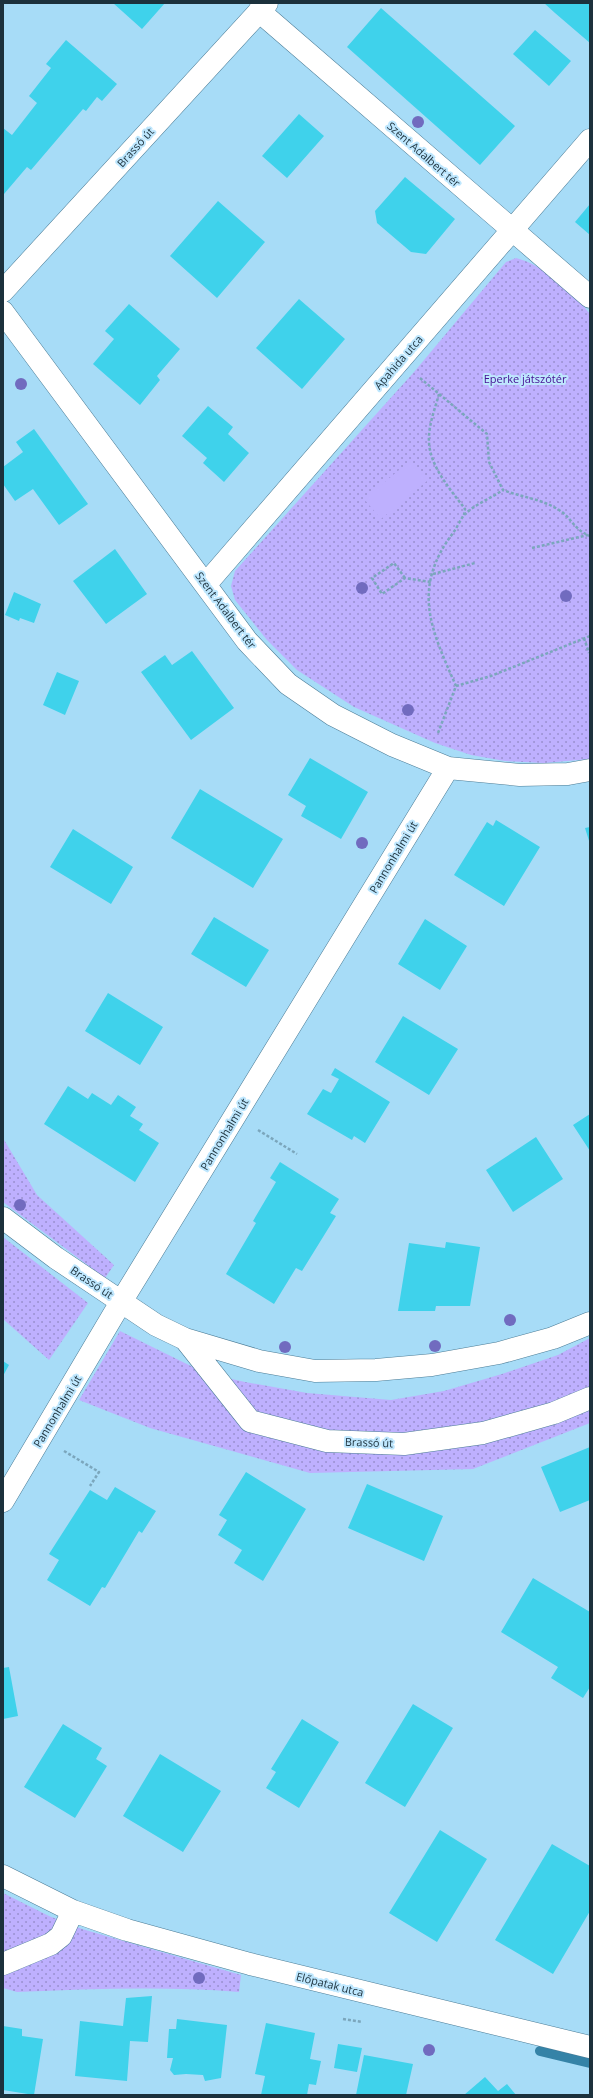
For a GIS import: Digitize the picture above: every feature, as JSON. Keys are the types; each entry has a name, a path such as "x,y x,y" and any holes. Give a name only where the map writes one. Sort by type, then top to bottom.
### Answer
{"street":[{"name":"Szent Adalbert tér","path":"263,7 513,231 590,297"},
{"name":"Brassó út","path":"3,291 263,7"},
{"name":"Apahida utca","path":"206,584 513,231 590,140"},
{"name":"Szent Adalbert tér","path":"3,312 247,640 288,684 333,715 392,745 448,768 520,775 568,774 590,770"},
{"name":"Pannonhalmi út","path":"3,1502 121,1302 448,768"},
{"name":"Brassó út","path":"3,1218 56,1258 156,1325 185,1339 259,1361 316,1371 376,1370 432,1365 499,1353 553,1338 590,1323"},
{"name":"Brassó út","path":"185,1339 250,1421 327,1440 404,1444 483,1433 554,1413 590,1398"},
{"name":"Előpatak utca","path":"3,1876 73,1911 127,1930 219,1956 590,2047"},
{"path":"3,1964 51,1944 61,1936 73,1911"}],"path":[{"path":"399,362 487,434 489,462 503,490 540,501 561,511 580,532 589,535"},
{"path":"428,760 456,686 435,637 429,613 429,589 440,551 456,530 464,515 465,509 439,473 432,458 429,442 431,423 439,394"},
{"path":"464,515 503,490"},
{"path":"532,548 589,535"},
{"path":"405,578 394,562 372,578 382,594 405,578 431,582"},
{"path":"433,574 475,563"},
{"path":"456,686 491,676 590,636"},
{"path":"584,638 589,653"},
{"path":"236,1116 297,1154"},
{"path":"41,1437 99,1472 90,1486"}],"green space":[{"name":"Eperke játszótér","path":"516,258 536,266 557,280 590,314 590,759 544,763 505,761 471,755 435,743 354,707 297,670 267,640 235,600 231,586 235,571 414,372 506,262"},
{"path":"410,461 427,481 381,519 364,499"},
{"path":"3,1138 37,1195 114,1265 105,1278 3,1202"},
{"path":"3,1237 88,1303 49,1360 3,1319"},
{"path":"120,1331 205,1373 307,1393 391,1400 444,1391 502,1374 558,1355 590,1338 590,1423 473,1469 310,1473 150,1428 79,1400"},
{"path":"3,1893 49,1916 82,1929 241,1975 239,1992 184,1989 100,1989 17,1992 3,1988"}],"building":[{"path":"113,3 165,3 142,29"},
{"path":"544,3 590,3 590,43 555,13"},
{"path":"381,8 515,126 480,165 347,47"},
{"path":"535,30 571,61 549,86 513,54"},
{"path":"66,40 117,84 102,101 97,97 86,111 83,109 31,170 27,167 4,194 3,128 12,135 37,103 29,96 51,68 46,64"},
{"path":"299,114 324,136 287,178 262,156"},
{"path":"405,177 455,219 426,254 411,252 377,223 375,211"},
{"path":"218,201 265,242 217,298 170,256"},
{"path":"590,204 590,235 575,222"},
{"path":"299,299 345,339 302,389 256,348"},
{"path":"129,304 180,349 157,376 160,380 140,405 93,364 114,339 105,331"},
{"path":"208,406 233,427 228,434 249,453 224,482 203,463 207,458 182,436"},
{"path":"34,429 88,504 59,525 33,489 15,501 3,484 3,467 23,452 16,442"},
{"path":"115,549 147,594 106,624 73,581"},
{"path":"14,592 41,604 34,623 20,618 19,621 5,615"},
{"path":"192,651 234,708 191,740 141,672 165,655 172,665"},
{"path":"57,672 79,681 65,715 43,705"},
{"path":"310,758 368,792 341,839 301,816 306,806 288,795"},
{"path":"200,789 283,839 253,888 171,838"},
{"path":"496,820 540,847 504,906 454,875 487,822 493,826"},
{"path":"590,827 590,844 585,828"},
{"path":"73,829 133,867 111,904 50,867"},
{"path":"214,917 269,950 246,987 191,954"},
{"path":"425,919 467,946 440,990 398,964"},
{"path":"108,993 163,1027 140,1065 85,1031"},
{"path":"403,1016 458,1049 429,1095 375,1062"},
{"path":"335,1068 390,1102 365,1143 354,1136 352,1140 307,1114 323,1089 331,1093 339,1079 331,1075"},
{"path":"68,1086 88,1099 92,1093 111,1105 118,1095 136,1107 130,1116 143,1124 139,1130 159,1143 135,1182 44,1124"},
{"path":"590,1114 590,1151 573,1125"},
{"path":"536,1137 563,1179 513,1212 486,1170"},
{"path":"280,1162 339,1199 330,1213 336,1216 302,1271 296,1268 274,1304 226,1274 256,1223 253,1221 276,1182 270,1178"},
{"path":"446,1242 480,1247 470,1306 436,1306 435,1311 398,1311 409,1243 445,1248"},
{"path":"3,1361 9,1365 3,1376"},
{"path":"590,1447 590,1500 560,1512 541,1467"},
{"path":"246,1472 306,1509 263,1581 234,1563 242,1550 218,1535 227,1520 219,1515"},
{"path":"367,1484 443,1516 424,1561 348,1528"},
{"path":"115,1487 156,1511 142,1533 139,1531 105,1588 102,1587 90,1606 47,1580 59,1560 49,1554 90,1490 107,1500"},
{"path":"533,1578 590,1612 590,1687 583,1698 551,1678 558,1667 501,1632"},
{"path":"9,1667 18,1716 3,1719 3,1668"},
{"path":"413,1704 453,1728 405,1807 365,1783"},
{"path":"302,1719 339,1742 299,1808 266,1788 276,1772 271,1769"},
{"path":"63,1724 102,1748 96,1759 107,1766 75,1818 24,1787"},
{"path":"160,1754 221,1791 183,1852 123,1816"},
{"path":"440,1830 487,1859 437,1942 389,1913"},
{"path":"552,1844 590,1866 590,1911 553,1974 495,1940"},
{"path":"152,1996 148,2042 130,2041 127,2081 75,2076 80,2021 123,2026 126,1998"},
{"path":"177,2019 227,2025 221,2078 205,2081 203,2075 174,2075 170,2070 173,2058 167,2058 169,2029 176,2029"},
{"path":"266,2023 315,2033 310,2059 321,2061 316,2085 309,2084 307,2095 261,2095 265,2076 255,2074"},
{"path":"3,2026 22,2029 22,2036 43,2039 34,2095 3,2090"},
{"path":"338,2044 362,2048 357,2072 334,2068"},
{"path":"364,2055 413,2064 406,2095 356,2095"},
{"path":"485,2077 498,2091 507,2084 516,2095 464,2095"}],"waterway":[{"path":"540,2051 590,2063"}]}
